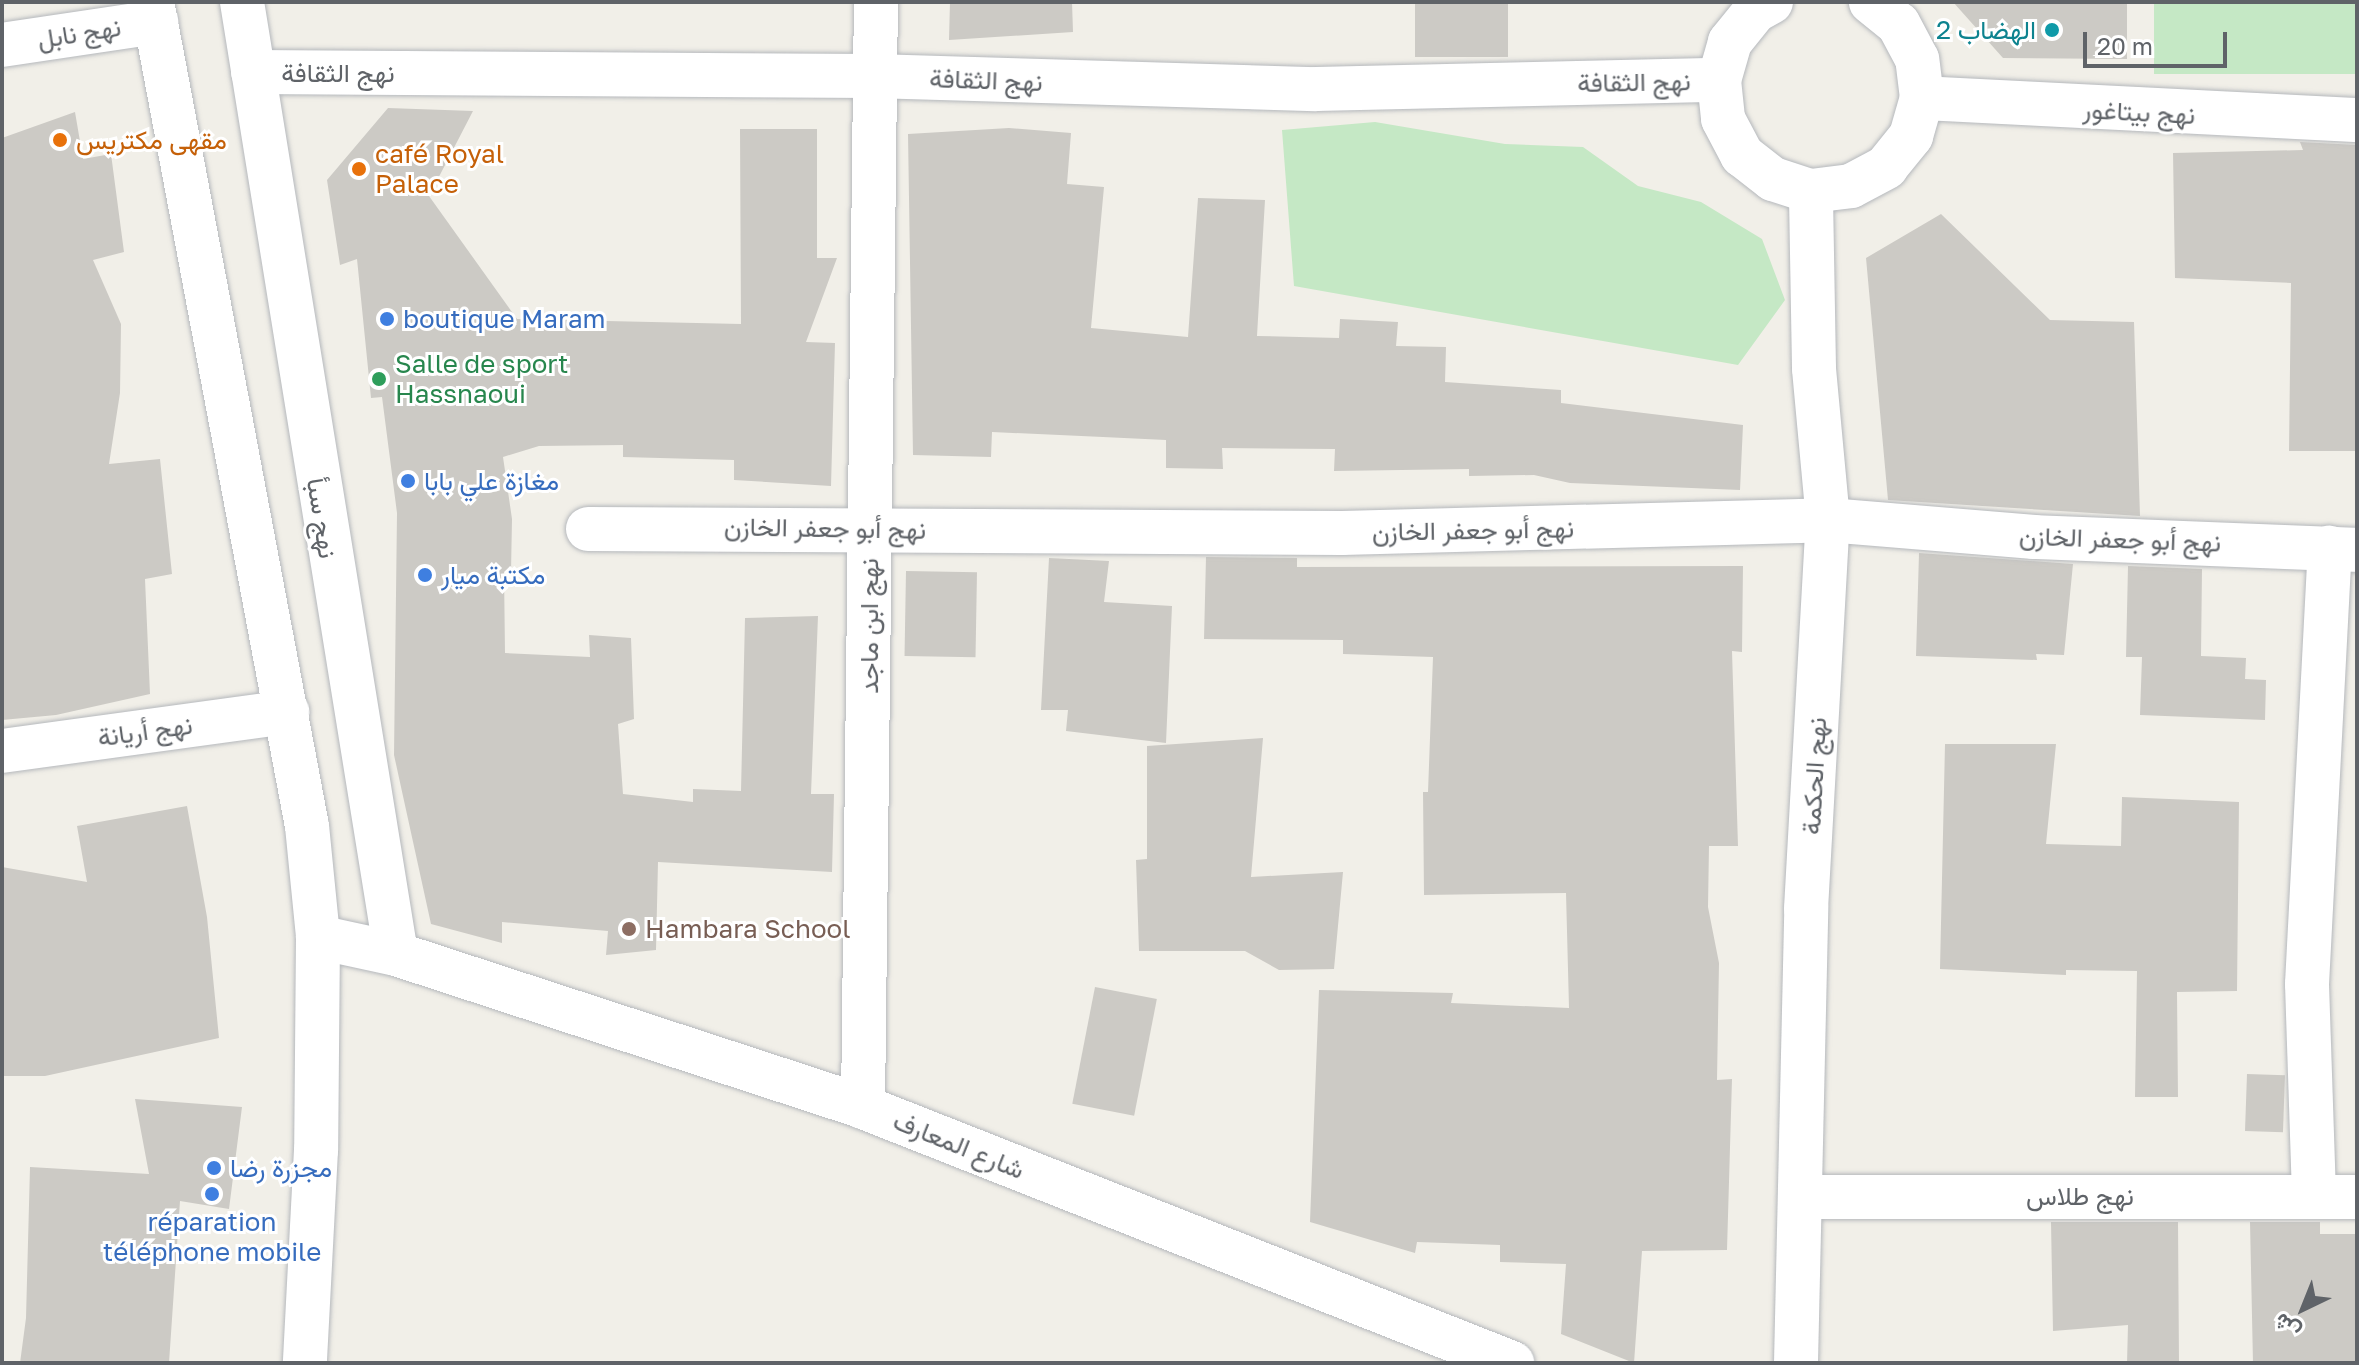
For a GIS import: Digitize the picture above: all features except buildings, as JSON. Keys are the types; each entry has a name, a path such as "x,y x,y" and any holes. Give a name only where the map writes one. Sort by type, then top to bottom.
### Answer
{"street":[{"name":"نهج سبأ","path":"242,2 396,954"},
{"name":"نهج ابن ماجد","path":"863,1107 876,2"},
{"path":"1771,2 1755,11 1730,42 1719,80 1723,119 1742,155 1773,179 1811,191 1851,186 1886,167 1911,136 1922,98 1917,59 1898,24 1871,2"},
{"path":"154,12 287,712 318,937 316,1150 305,1363"},
{"name":"نهج نابل","path":"2,45 154,12"},
{"name":"نهج الثقافة","path":"253,72 873,76 1316,89 1719,80"},
{"name":"نهج بيتاغور","path":"1922,98 2357,120"},
{"name":"نهج الحكمة","path":"1796,1363 1803,1197 1806,909 1828,520 1814,368 1811,191"},
{"name":"نهج أبو جعفر الخازن","path":"588,529 1342,533 1828,520 2034,537 2344,549"},
{"path":"2314,1195 2307,984 2344,549"},
{"name":"نهج أريانة","path":"2,751 287,712"},
{"path":"318,937 396,954"},
{"name":"شارع المعارف","path":"396,954 863,1107 1512,1363"},
{"name":"نهج طلاس","path":"1803,1197 2357,1197"}],"green space":[{"path":"2154,2 2357,2 2357,74 2154,74"},
{"path":"1375,122 1505,144 1583,147 1638,186 1701,202 1762,239 1785,300 1738,365 1294,286 1282,130"}],"place":[{"name":"الهضاب 2","path":"2052,30"},
{"name":"مقهى مكتريس","path":"60,140"},
{"name":"café Royal Palace","path":"359,169"},
{"name":"boutique Maram","path":"387,319"},
{"name":"Salle de sport Hassnaoui","path":"379,379"},
{"name":"مغازة علي بابا","path":"408,481"},
{"name":"مكتبة ميار","path":"425,575"},
{"name":"Hambara School","path":"629,929"},
{"name":"مجزرة رضا","path":"214,1168"},
{"name":"réparation téléphone mobile","path":"212,1194"}]}
